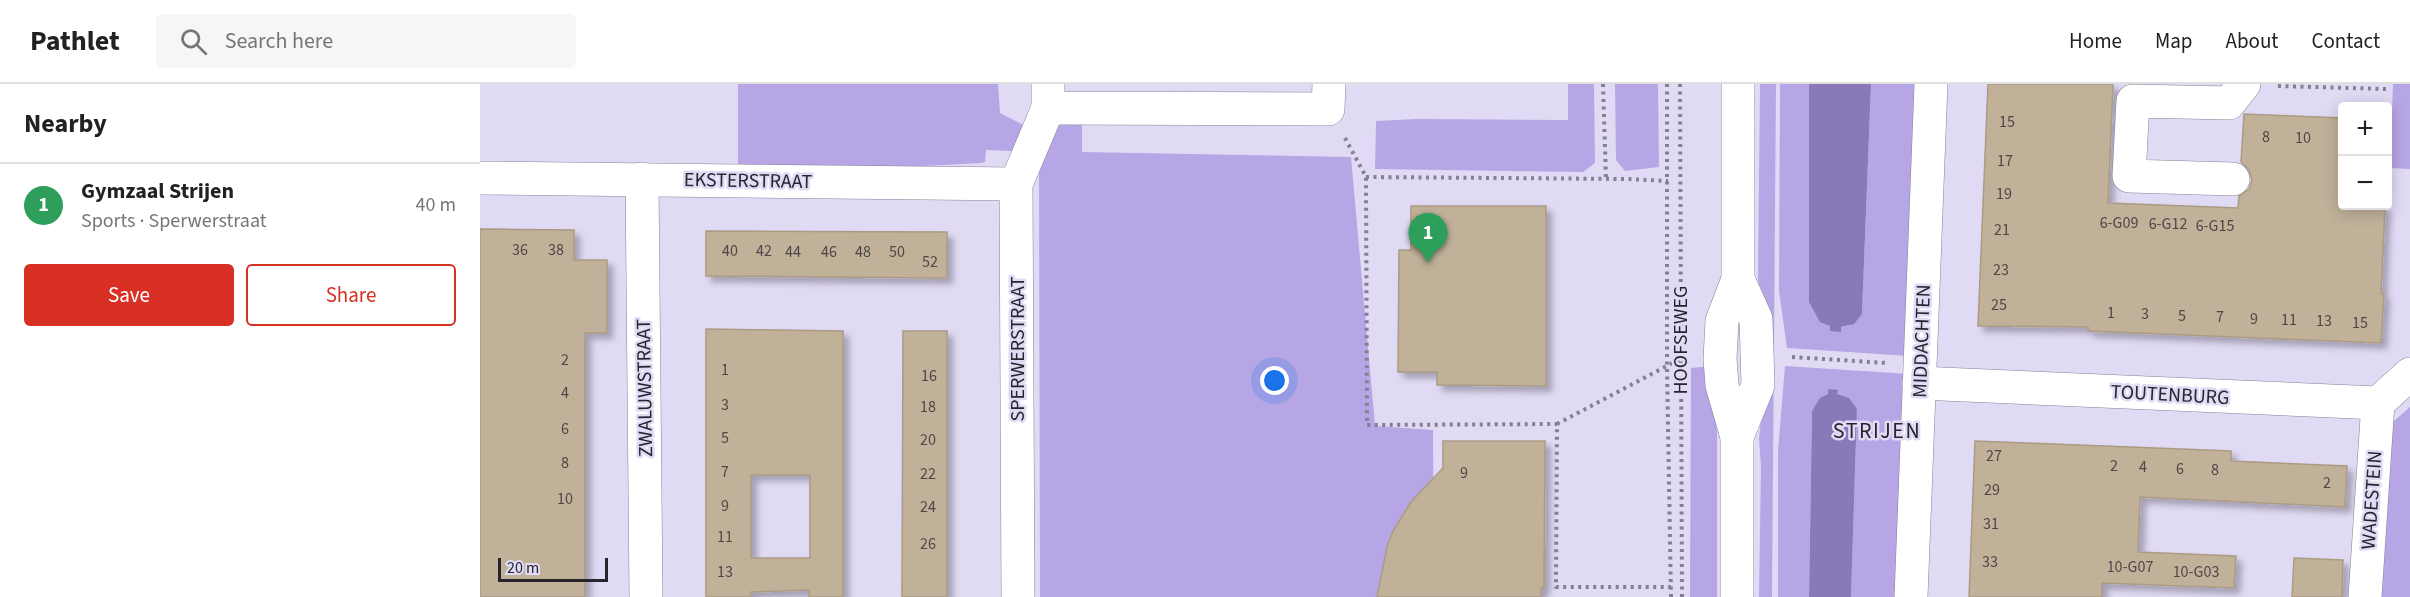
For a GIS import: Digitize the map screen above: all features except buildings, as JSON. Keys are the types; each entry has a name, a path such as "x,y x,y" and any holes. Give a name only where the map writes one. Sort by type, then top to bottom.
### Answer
{"street":[{"name":"HOOFSEWEG","path":"1737,597 1737,437 1722,385 1720,359 1722,321 1738,279 1738,84"},
{"name":"MIDDACHTEN","path":"1911,597 1931,84"},
{"path":"2232,179 2129,176 2133,101 2229,103 2244,85"},
{"name":"SPERWERSTRAAT","path":"1018,597 1016,184 1048,96 1329,96"},
{"name":"EKSTERSTRAAT","path":"480,178 1016,184"},
{"name":"ZWALUWSTRAAT","path":"642,179 646,597"},
{"path":"2378,403 2410,374"},
{"name":"TOUTENBURG","path":"1919,383 2378,403"},
{"name":"WADESTEIN","path":"2365,597 2378,403"}],"path":[{"path":"1603,84 1606,180"},
{"path":"1666,84 1671,597"},
{"name":"HOOFSEWEG","path":"1680,84 1682,597"},
{"path":"2244,85 2386,89"},
{"path":"1329,96 1366,177 1367,425 1557,424 1556,587 1671,587"},
{"path":"1366,177 1668,181"}],"shaded area":[{"path":"738,84 998,84 1000,113 1045,136 1048,127 1082,122 1082,152 1351,157 1375,426 1433,430 1434,597 1040,597 1039,163 1042,152 986,150 985,162 981,163 868,169 738,167"},
{"path":"1568,84 1594,84 1595,163 1583,172 1375,169 1376,121 1568,120"},
{"path":"1615,84 1658,84 1659,167 1625,171 1616,160"},
{"path":"1760,84 1776,84 1772,597 1759,597 1761,467 1759,438 1764,394 1764,323 1758,278"},
{"path":"1780,84 1809,84 1809,302 1830,326 1840,332 1841,327 1848,326 1862,314 1871,84 1920,84 1909,356 1787,348 1779,291"},
{"path":"1809,84 1871,84 1862,314 1854,324 1841,327 1841,332 1830,331 1830,326 1820,322 1809,302"},
{"path":"2393,84 2410,84 2410,169 2392,168"},
{"path":"1711,366 1717,432 1717,597 1690,597 1691,368"},
{"path":"1785,366 1909,374 1900,597 1851,597 1857,409 1828,389 1828,394 1812,411 1809,597 1778,597 1778,451"},
{"path":"1828,389 1838,390 1837,394 1849,398 1857,409 1851,597 1809,597 1812,411 1820,398 1828,394"},
{"path":"2410,407 2410,597 2380,597 2386,428"}],"place":[{"name":"Gymzaal Strijen","path":"1428,263"}],"district":[{"name":"STRIJEN","path":"1877,430"}]}
